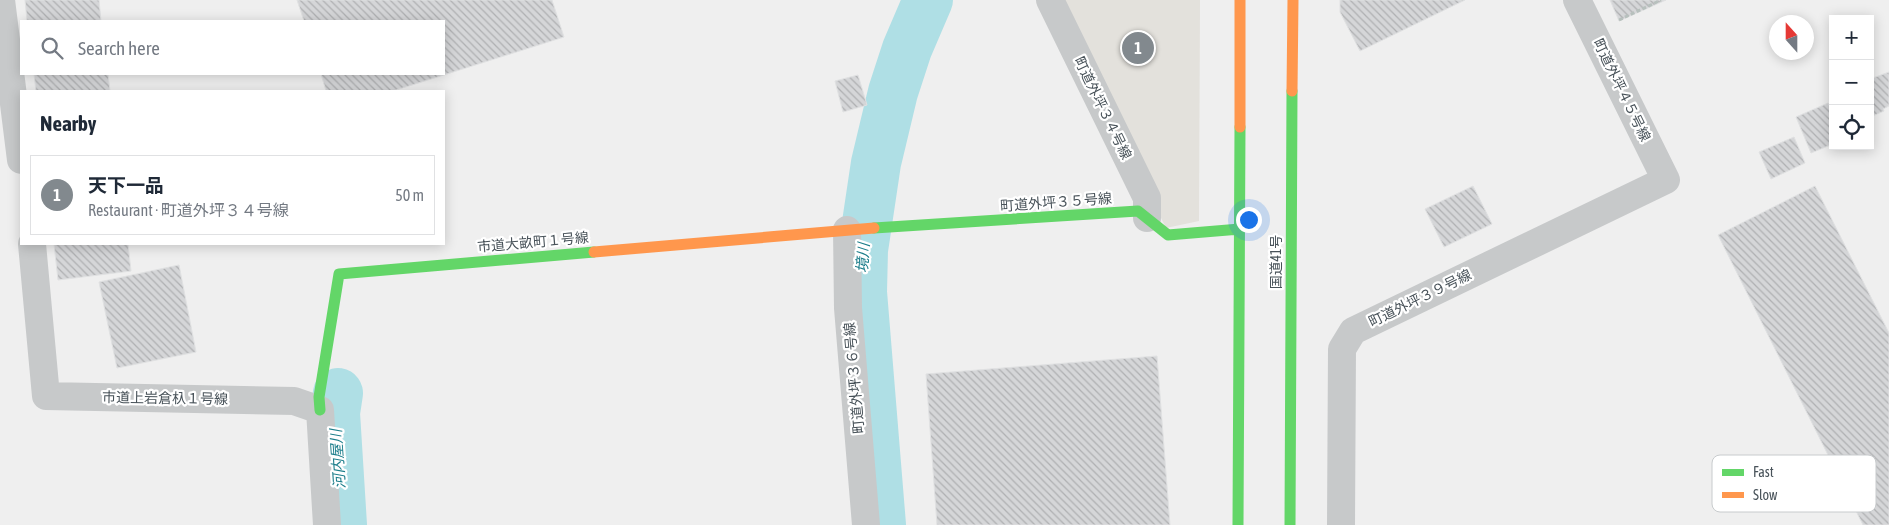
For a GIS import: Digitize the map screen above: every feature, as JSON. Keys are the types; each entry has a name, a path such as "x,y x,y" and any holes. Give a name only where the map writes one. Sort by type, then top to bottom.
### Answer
{"main road":[{"path":"1238,525 1240,0"},
{"name":"国道41号","path":"1290,525 1293,0"},
{"name":"町道外坪３５号線","path":"855,230 1138,212 1168,235 1240,229"},
{"name":"市道大畝町１号線","path":"319,403 339,274 855,230"}],"street":[{"name":"町道外坪３４号線","path":"1050,0 1147,198 1147,218"},
{"name":"町道外坪４５号線","path":"1577,0 1666,180"},
{"path":"2,10 20,152"},
{"name":"町道外坪３９号線","path":"1341,525 1342,349 1353,331 1666,180"},
{"name":"町道外坪３６号線","path":"855,230 848,308 866,525"},
{"name":"市道上岩倉杁１号線","path":"32,245 46,396 319,403"},
{"path":"319,403 327,525"}],"path":[{"path":"1593,33 1661,0"}],"shaded area":[{"path":"1054,0 1200,0 1199,221 1166,228"}],"building":[{"path":"25,0 99,0 101,20 27,20"},
{"path":"297,0 552,0 564,37 445,75 445,20 304,20"},
{"path":"1340,0 1465,0 1360,51 1340,12"},
{"path":"1610,0 1666,0 1619,21"},
{"path":"1889,72 1889,106 1883,109 1884,111 1874,115 1874,105 1874,78"},
{"path":"34,75 108,75 110,90 36,90"},
{"path":"321,75 444,75 396,90 326,90"},
{"path":"858,75 867,105 843,112 835,81"},
{"path":"1828,103 1829,146 1811,153 1796,117"},
{"path":"1794,137 1805,163 1771,179 1759,152"},
{"path":"1473,186 1492,224 1444,247 1425,209"},
{"path":"1815,186 1889,333 1889,525 1863,525 1856,512 1876,512 1876,455 1828,455 1718,235"},
{"path":"54,245 128,245 131,271 58,280"},
{"path":"179,265 196,352 117,368 99,282"},
{"path":"1157,356 1170,525 937,525 926,374"}],"waterway":[{"name":"境川","path":"881,525 862,292 863,250 876,163 893,92 907,49 928,0"},
{"name":"河内屋川","path":"338,393 335,413 342,525"}],"traffic: fast":[{"path":"1290,525 1292,91"},
{"path":"1238,525 1240,127"},
{"path":"874,228 1138,211 1168,235 1240,229"},
{"path":"320,410 319,397 339,274 594,252"}],"traffic: slow":[{"path":"1240,0 1240,127"},
{"path":"1292,91 1293,0"},
{"path":"594,252 874,228"}],"place":[{"name":"天下一品","path":"1138,48"}]}
